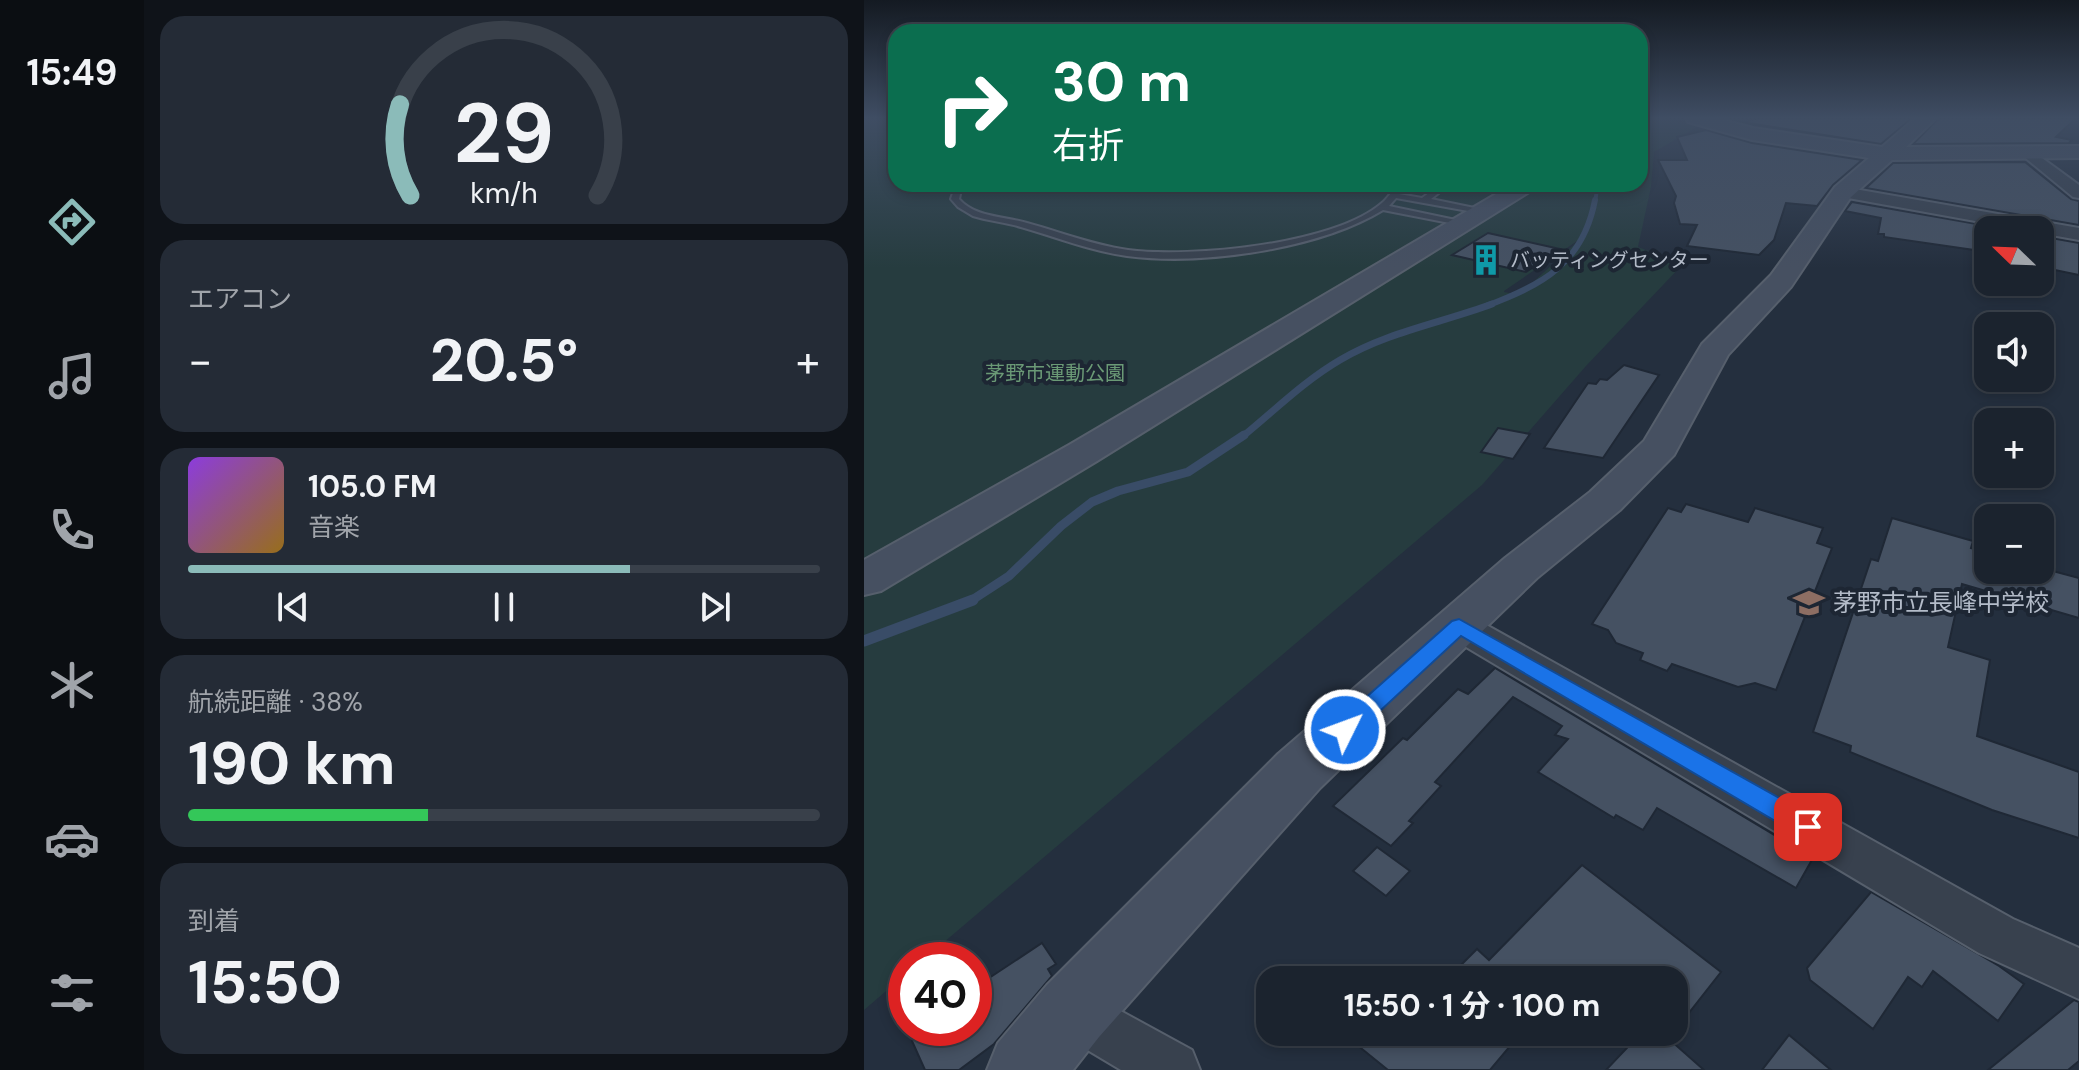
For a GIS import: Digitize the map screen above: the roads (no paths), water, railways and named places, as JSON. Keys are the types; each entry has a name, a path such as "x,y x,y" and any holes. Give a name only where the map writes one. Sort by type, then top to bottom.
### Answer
{"street":[{"path":"1025,1070 1073,1011 1299,771 1521,568 1605,501 1660,447 1714,351 1781,281 1843,192 1872,168"},
{"path":"2047,168 2079,193"},
{"path":"864,580 1083,453 1517,192"},
{"path":"1843,192 2079,234"},
{"path":"1459,626 1996,936 2079,974"},
{"path":"1073,1011 1172,1070"}],"lane":[{"path":"958,192 955,199 961,208 971,213 1125,252 1155,255 1212,255 1299,241 1384,208 1399,192"},
{"path":"1424,200 1435,192"},
{"path":"1397,196 1424,200 1475,217"},
{"path":"1384,208 1475,217"}],"waterway":[{"path":"1595,202 1597,192"},
{"path":"1487,306 1525,289 1557,269 1581,240 1595,200"},
{"path":"1487,306 1492,304"},
{"path":"1242,437 1314,377 1358,350 1487,306"},
{"path":"971,601 1009,576 1061,526 1092,502 1118,491 1188,472 1244,435"},
{"path":"864,641 971,601"}],"place":[{"name":"バッティングセンター","path":"1486,260"},
{"name":"茅野市立長峰中学校","path":"1809,603"}],"park label":[{"name":"茅野市運動公園","path":"1055,373"}]}
